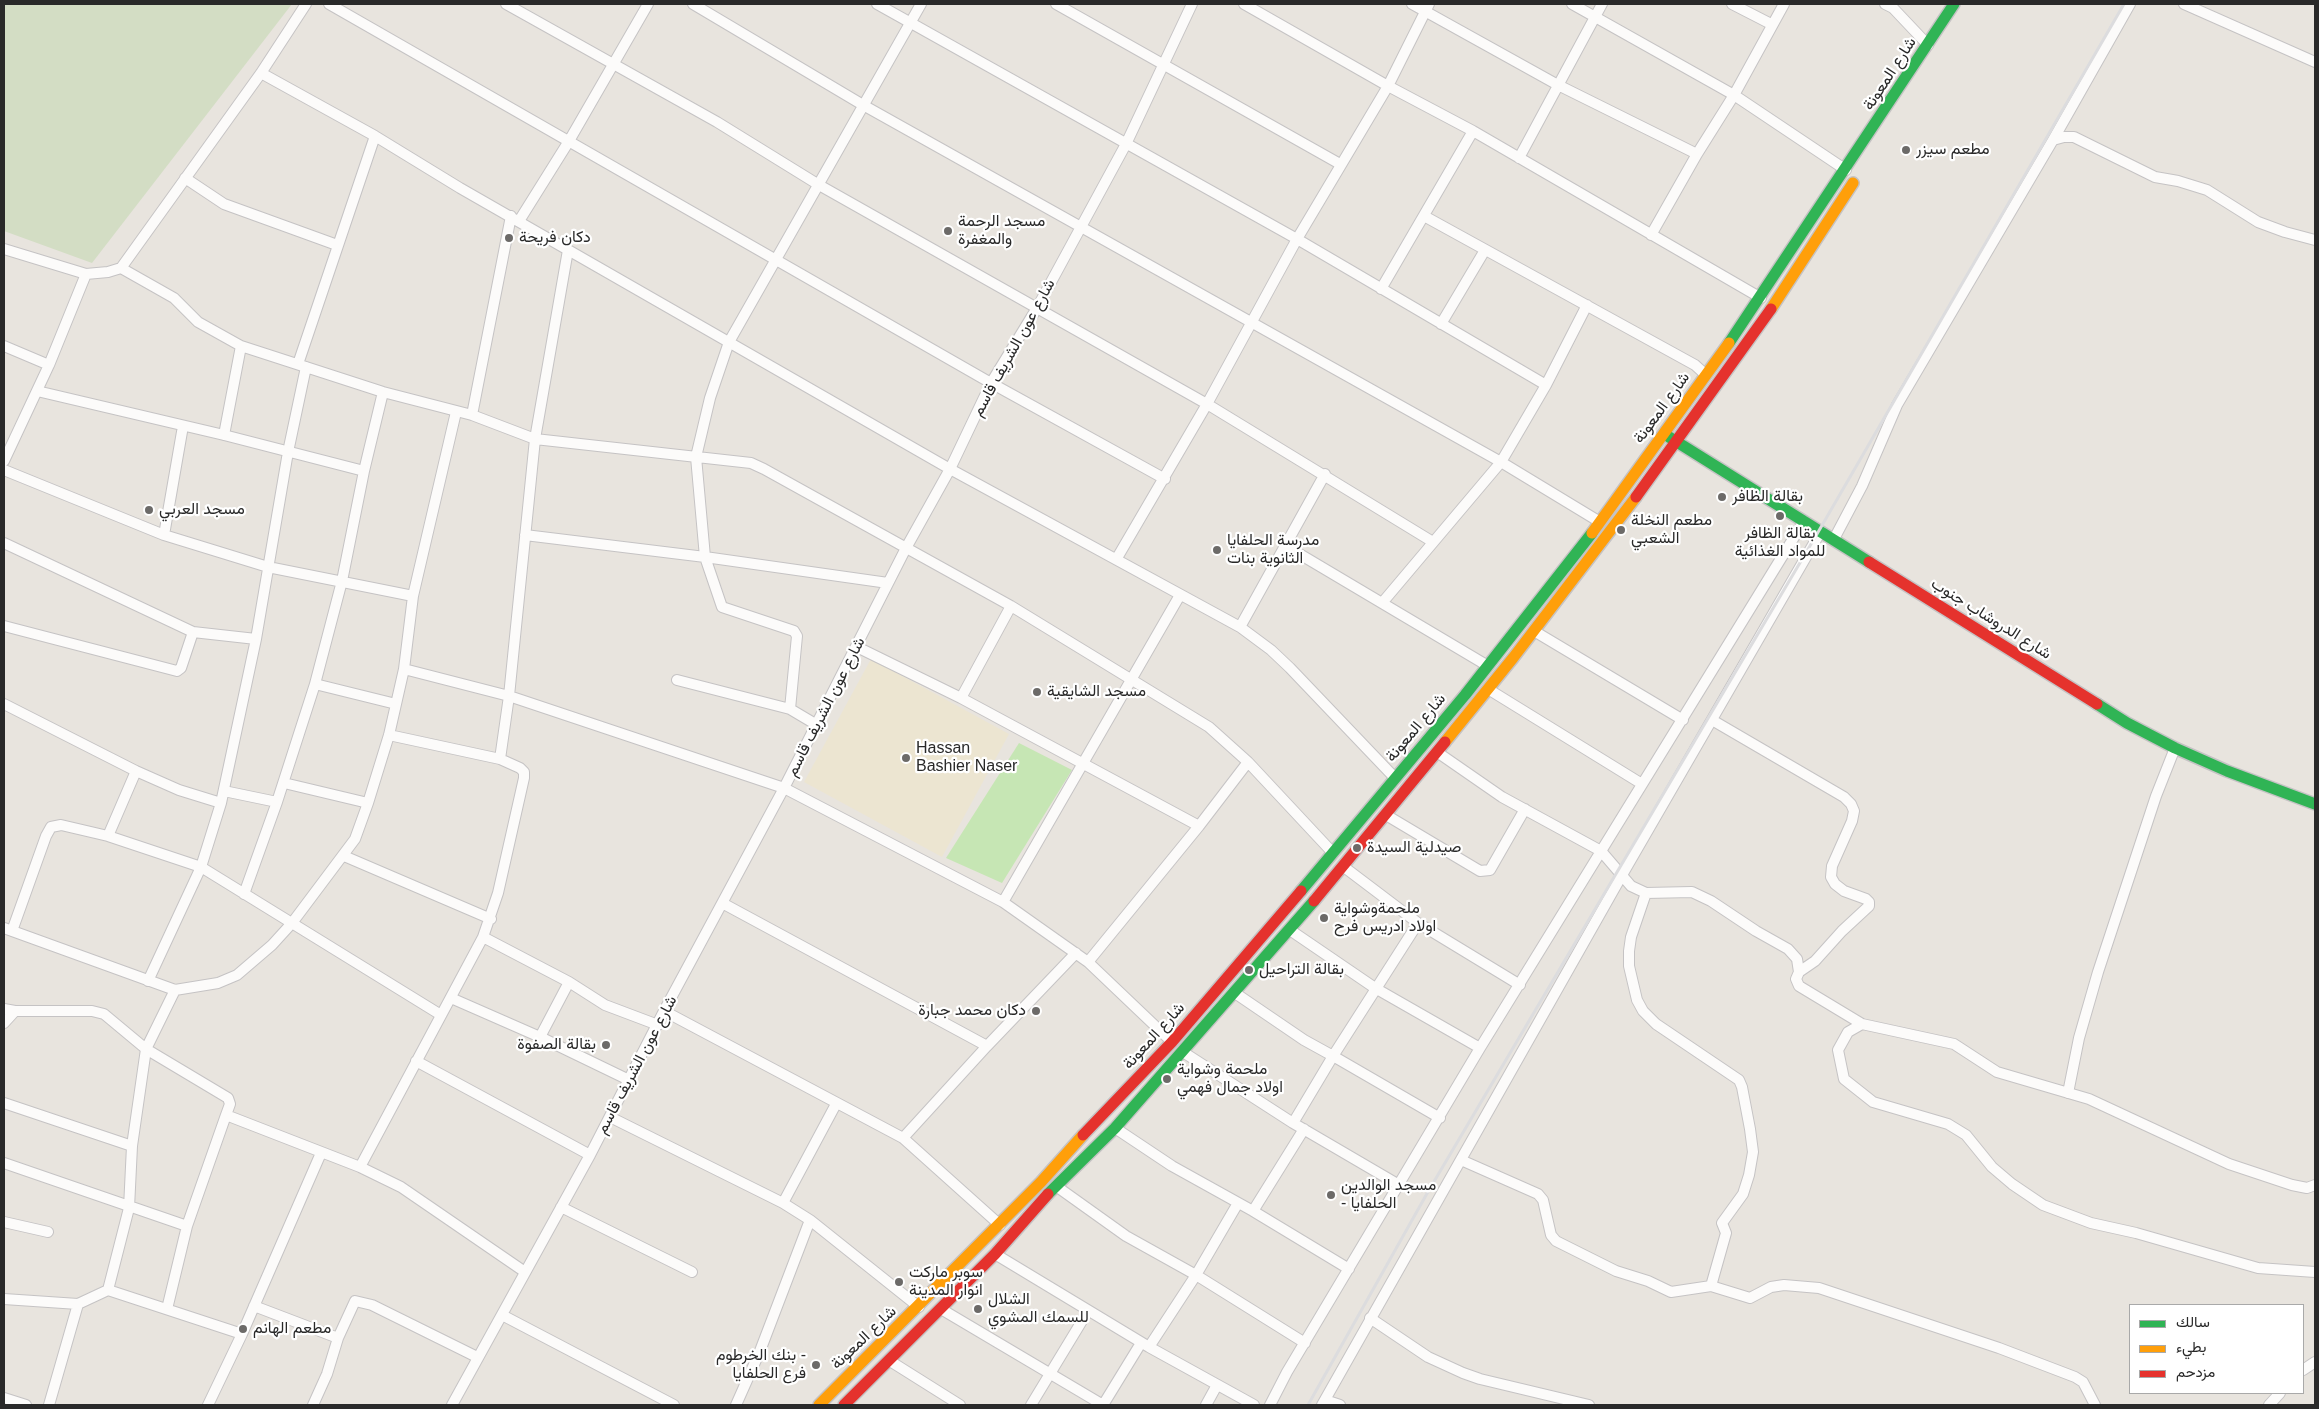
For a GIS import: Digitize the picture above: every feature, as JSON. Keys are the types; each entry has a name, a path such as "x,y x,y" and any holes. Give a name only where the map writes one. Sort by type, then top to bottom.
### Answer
{"main road":[{"name":"شارع المعونة","path":"819,1405 920,1307 1000,1225 1172,1042 1333,853 1488,666 1600,522 1761,298 1954,4"},
{"name":"شارع المعونة","path":"844,1405 890,1361 994,1254 1056,1186 1115,1128 1344,867 1488,690 1612,530 1778,298 1861,171"},
{"name":"شارع الدروشاب جنوب","path":"1664,434 2100,707 2175,748 2227,771 2315,804"}],"street":[{"path":"4,249 86,274 108,272 120,268 261,72 306,4"},
{"path":"329,4 991,383 1165,479"},
{"path":"506,4 717,122 819,185 1208,404 1433,542"},
{"path":"472,415 515,218 569,141 648,4"},
{"path":"693,4 863,105 1081,225 1501,462 1600,522"},
{"path":"877,4 1298,239 1546,385"},
{"path":"790,710 797,636 794,631 722,607 705,557 696,457 710,398 729,342 921,4"},
{"path":"1056,4 1340,164"},
{"name":"شارع عون الشريف قاسم","path":"452,1405 590,1155 664,1011 724,904 906,548 950,469 991,383 1037,308 1126,144 1192,4"},
{"path":"1412,4 1427,7 1558,85 1696,154"},
{"path":"1572,4 1734,95 1846,170"},
{"path":"1519,158 1602,4"},
{"path":"1732,4 1771,24"},
{"path":"1651,235 1696,154 1734,95 1771,24 1784,4"},
{"path":"1885,4 1893,8 1928,45"},
{"path":"1834,539 1862,486 1897,405 2053,140 2130,4"},
{"path":"2184,4 2315,62"},
{"path":"1248,5 1388,86 1473,131 1761,298"},
{"path":"1117,558 1208,404 1251,322 1340,164 1388,86 1427,7"},
{"path":"261,72 950,469 1117,558 1180,596 1240,627 1290,668 1395,778"},
{"path":"1382,289 1473,131"},
{"path":"148,981 201,868 221,803 256,639 302,366 336,245 375,136"},
{"path":"2053,140 2064,137 2074,138 2155,177 2178,181 2207,190 2258,222 2284,232 2315,240"},
{"path":"185,178 224,204 336,245"},
{"path":"1424,216 1695,365 1706,375"},
{"path":"500,760 509,696 535,439 568,250"},
{"path":"1441,324 1485,250"},
{"path":"120,268 174,298 198,322 241,346 383,392 472,415 535,439 751,463 764,469 1012,606 1218,733 1248,762 1333,853"},
{"path":"4,461 49,365 86,274"},
{"path":"1382,603 1501,462 1546,385 1588,305"},
{"path":"4,346 49,365"},
{"path":"224,435 241,346"},
{"path":"37,391 364,470"},
{"path":"244,894 284,784 316,684 342,581 364,470 383,392"},
{"path":"440,1015 292,923 201,868 108,836 61,825 51,827 8,929 175,990 218,983 238,975 272,945 292,923 355,839 368,802 389,735 404,669 413,596 456,412"},
{"path":"164,535 182,426"},
{"path":"4,470 164,535 268,567 413,596"},
{"path":"1240,627 1324,474"},
{"path":"1270,1405 1305,1342 1480,1048 1804,521"},
{"path":"1340,1405 1323,1403 1542,1020 1622,875 1821,531"},
{"path":"525,535 705,557 888,583"},
{"path":"4,544 193,632 256,639"},
{"path":"1286,546 1488,666"},
{"path":"1003,902 1180,596"},
{"path":"961,698 1012,606"},
{"path":"4,626 177,671 181,668 193,632"},
{"path":"1534,631 1683,720"},
{"path":"857,647 961,698 1200,826"},
{"path":"404,669 509,696 784,788 1003,902 1088,962 1172,1042"},
{"path":"677,680 790,710 817,725"},
{"path":"316,684 396,704"},
{"path":"1488,690 1642,784"},
{"path":"4,704 136,771 179,790 221,803"},
{"path":"1712,720 1844,797 1851,804 1854,811 1852,821 1832,866 1831,877 1835,884 1844,891 1866,899 1869,902 1869,906 1842,931 1815,961 1799,972"},
{"path":"360,1167 440,1015 451,998 491,919 505,866 524,778 524,772 520,768 500,760 389,735"},
{"path":"2068,1093 2079,1038 2098,972 2156,796 2175,748"},
{"path":"1437,752 1502,797 1601,851 1631,886 1646,893 1692,892 1711,900 1756,931 1788,949 1797,959 1799,972 1796,979 1804,992 1814,995 1862,1024 1954,1044 1997,1072 2098,1102 2229,1164 2292,1186 2308,1188 2315,1185"},
{"path":"1088,962 1200,826 1248,762"},
{"path":"108,836 136,771"},
{"path":"284,784 368,802"},
{"path":"224,791 277,802"},
{"path":"1386,815 1480,871 1490,870 1525,809"},
{"path":"344,856 491,919"},
{"path":"1344,867 1418,923 1520,985"},
{"path":"1646,893 1631,937 1629,951 1629,966 1637,1000 1643,1011 1656,1024 1739,1080 1750,1130 1753,1152 1749,1175 1742,1194 1722,1223 1726,1233 1711,1286"},
{"path":"724,904 987,1046"},
{"path":"1293,1123 1375,988 1418,923"},
{"path":"1290,930 1375,988 1480,1048"},
{"path":"483,937 569,982 605,1004 658,1025"},
{"path":"903,1138 1076,953"},
{"path":"540,1037 569,982"},
{"path":"108,1290 129,1208 132,1146 146,1049 175,990"},
{"path":"1235,993 1304,1040 1440,1118"},
{"path":"451,998 540,1037 629,1080"},
{"path":"4,1009 15,1011 92,1011 104,1014 146,1049 228,1098 230,1104 187,1226 166,1309"},
{"path":"4,1023 15,1011"},
{"path":"664,1011 903,1138 1000,1225"},
{"path":"1862,1024 1848,1032 1838,1050 1844,1079 1873,1102 1948,1124 1966,1135 1992,1167 2012,1184 2043,1205 2092,1223 2136,1233 2258,1268 2315,1272"},
{"path":"1183,1052 1304,1130 1399,1185"},
{"path":"416,1061 590,1155"},
{"path":"4,1103 132,1146"},
{"path":"782,1203 836,1104"},
{"path":"226,1115 360,1167 416,1196 525,1272"},
{"path":"610,1117 782,1203 810,1220 920,1307"},
{"path":"1115,1128 1172,1166 1253,1211 1349,1269"},
{"path":"1253,1211 1304,1130"},
{"path":"208,1405 242,1334 321,1153"},
{"path":"1461,1160 1538,1194 1543,1200 1551,1235 1556,1241 1592,1261 1616,1271 1648,1281 1672,1292 1711,1286 1750,1298 1771,1288 1784,1286 1819,1288 1999,1348 2075,1377 2083,1382 2095,1405"},
{"path":"4,1164 129,1208 187,1226"},
{"path":"1056,1186 1126,1236 1196,1275 1305,1342"},
{"path":"941,1308 1103,1405 1196,1275 1238,1203"},
{"path":"561,1207 692,1272"},
{"path":"736,1405 760,1351 810,1220"},
{"path":"4,1222 48,1232"},
{"path":"994,1254 1145,1345 1254,1405"},
{"path":"4,1299 78,1304 108,1290 242,1334"},
{"path":"313,1405 328,1374 338,1338 355,1302 372,1305 477,1357"},
{"path":"49,1405 78,1304"},
{"path":"254,1306 338,1338"},
{"path":"1031,1405 1088,1311"},
{"path":"502,1316 674,1405"},
{"path":"1370,1318 1428,1357 1463,1373 1563,1401 1589,1405"},
{"path":"890,1361 960,1405"},
{"path":"2304,1369 2315,1362"},
{"path":"1206,1405 1217,1385"},
{"path":"2269,1405 2279,1394"},
{"path":"4,1398 26,1405"},
{"path":"652,1405 660,1398"}],"shaded area":[{"name":"Hassan Bashier Naser","path":"871,659 1009,734 942,857 804,782"}],"green space":[{"path":"4,4 292,4 92,263 4,231"},
{"path":"1019,743 1072,770 1002,883 946,858"}],"railway":[{"path":"1308,1405 1429,1190 1817,534 2124,4"}],"traffic: fast":[{"path":"1729,343 1954,4"},
{"path":"1669,437 1869,562"},
{"path":"1301,891 1465,695 1592,533"},
{"path":"2097,704 2127,723 2175,748 2227,771 2315,804"},
{"path":"1048,1194 1115,1128 1314,901"}],"traffic: slow":[{"path":"1771,309 1853,183"},
{"path":"1592,533 1729,343"},
{"path":"1445,742 1513,658 1636,497"},
{"path":"819,1405 1041,1182 1083,1135"}],"traffic: jam":[{"path":"1636,497 1771,309"},
{"path":"1869,562 2097,704"},
{"path":"1314,901 1445,742"},
{"path":"1083,1135 1172,1042 1301,891"},
{"path":"844,1405 995,1254 1048,1194"}],"place":[{"name":"مطعم سيزر","path":"1906,150"},
{"name":"مسجد الرحمة والمغفرة","path":"948,231"},
{"name":"دكان فريحة","path":"509,238"},
{"name":"بقالة الظافر","path":"1722,497"},
{"name":"مسجد العربي","path":"149,510"},
{"name":"بقالة الظافر للمواد الغذائية","path":"1780,516"},
{"name":"مطعم النخلة الشعبي","path":"1621,530"},
{"name":"مدرسة الحلفايا الثانوية بنات","path":"1217,550"},
{"name":"مسجد الشايقية","path":"1037,692"},
{"name":"Hassan Bashier Naser","path":"906,758"},
{"name":"صيدلية السيدة","path":"1357,848"},
{"name":"ملحمةوشواية اولاد ادريس فرح","path":"1324,918"},
{"name":"بقالة التراحيل","path":"1249,970"},
{"name":"دكان محمد جبارة","path":"1036,1011"},
{"name":"بقالة الصفوة","path":"606,1045"},
{"name":"ملحمة وشواية اولاد جمال فهمي","path":"1167,1079"},
{"name":"مسجد الوالدين - الحلفايا","path":"1331,1195"},
{"name":"سوبر ماركت انوار المدينة","path":"899,1282"},
{"name":"الشلال للسمك المشوي","path":"978,1309"},
{"name":"مطعم الهانم","path":"243,1329"},
{"name":"بنك الخرطوم - فرع الحلفايا","path":"816,1365"}]}
